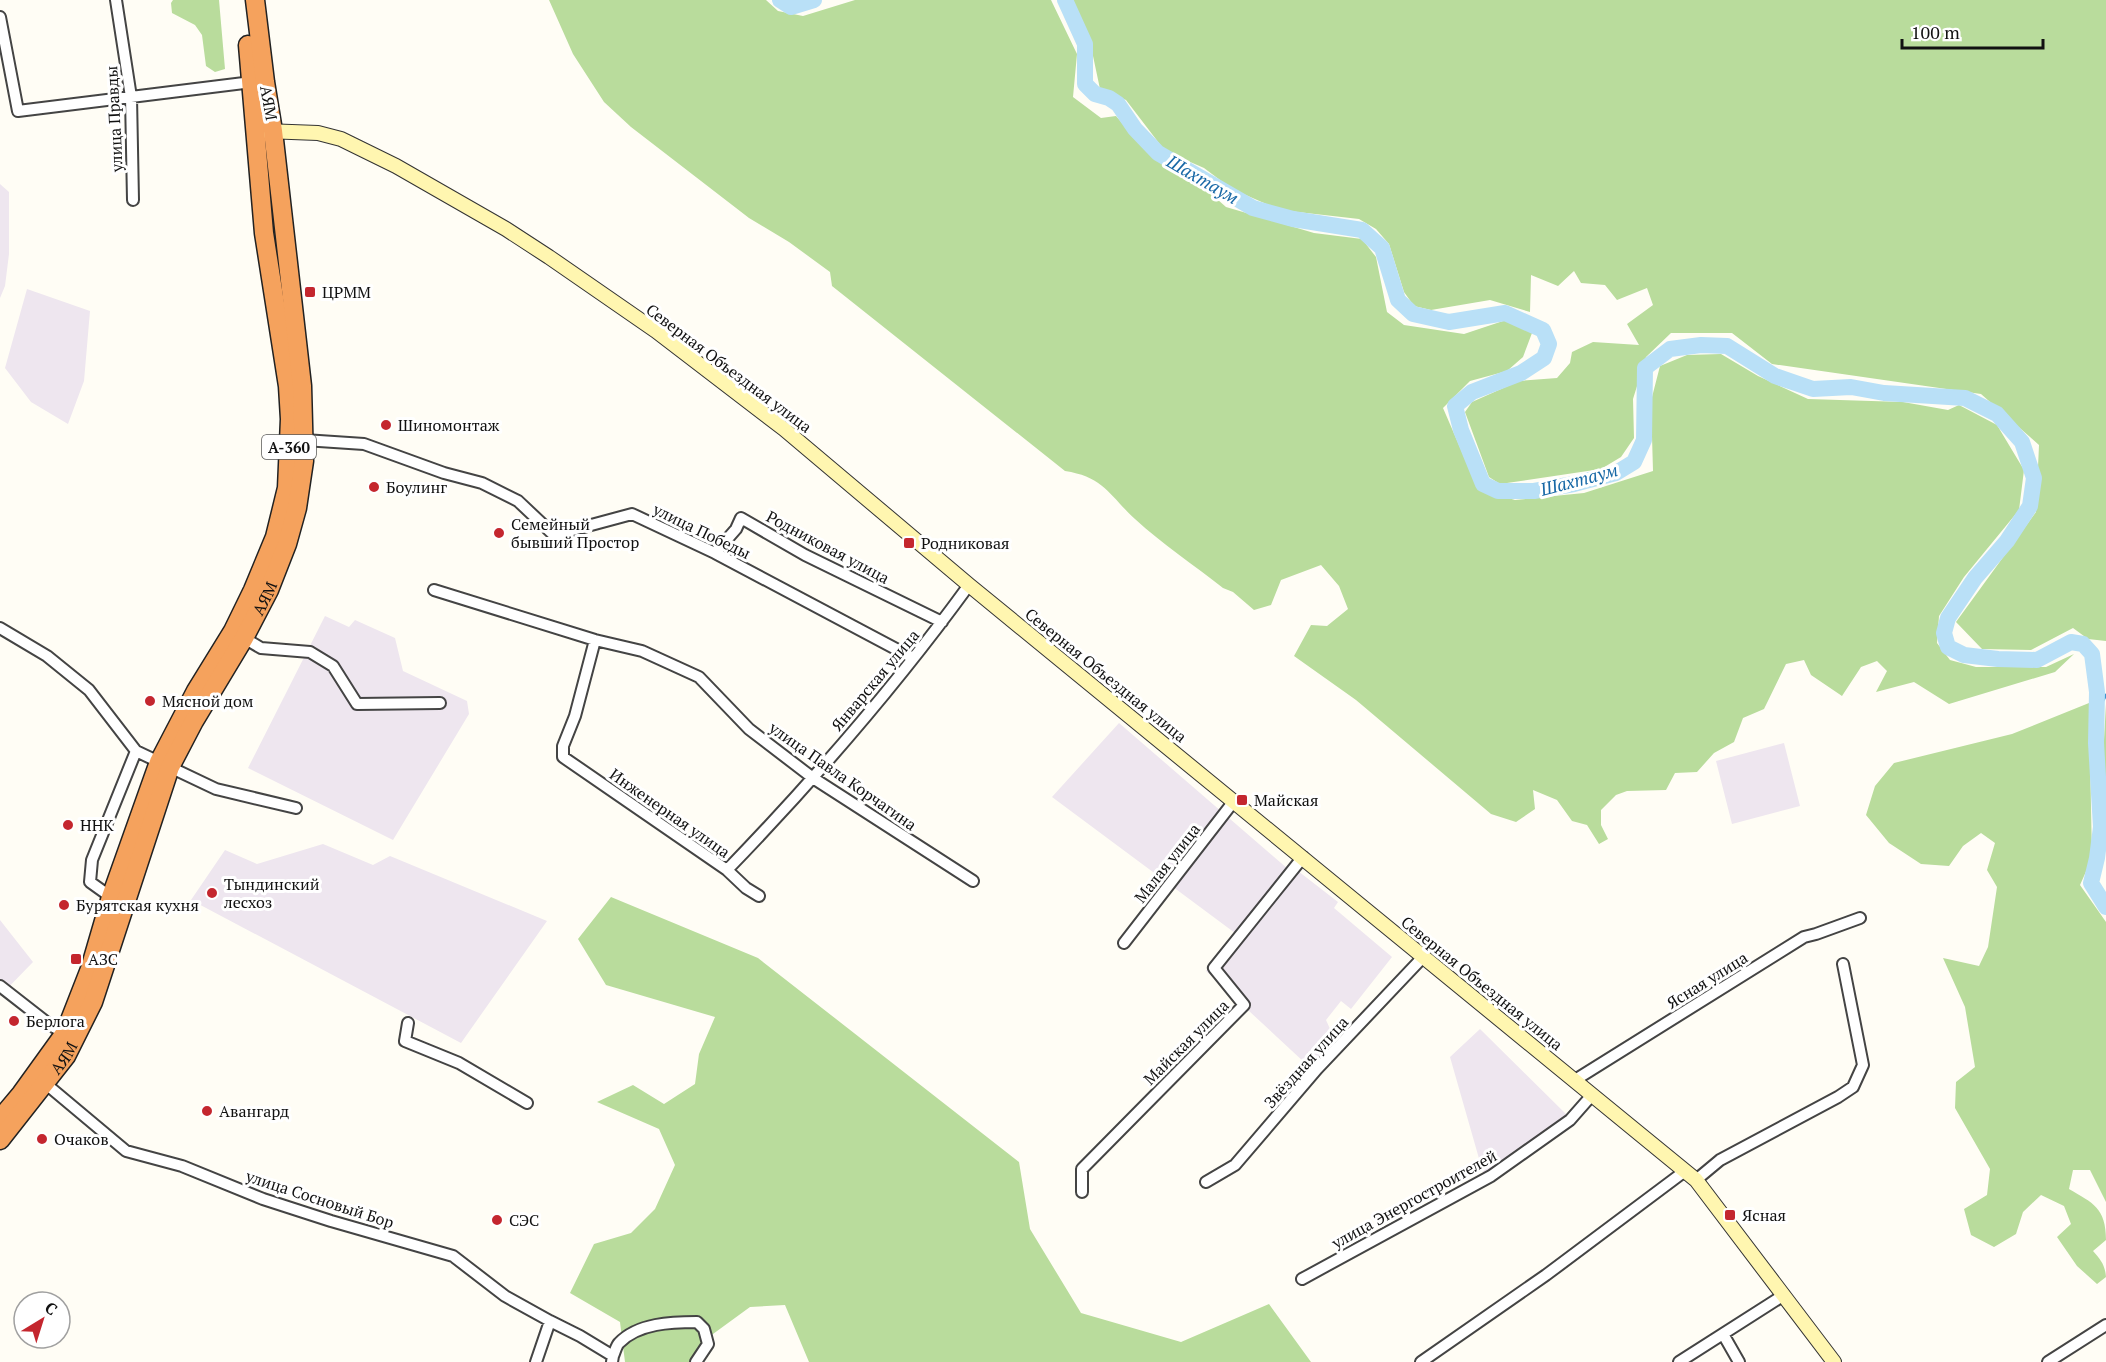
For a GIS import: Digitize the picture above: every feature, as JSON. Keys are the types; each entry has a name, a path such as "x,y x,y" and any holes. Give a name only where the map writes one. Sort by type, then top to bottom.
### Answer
{"highway":[{"name":"АЯМ","path":"0,1140 66,1056 93,1002 165,765 244,638 269,590 287,544 297,508 304,461 302,386 264,131 252,82 244,0"},
{"name":"АЯМ","path":"0,1119 21,1094 64,1033 90,969 111,897 165,765 196,691 253,591 275,537 287,488 290,419 288,386 264,233 265,82 255,0"}],"street":[{"name":"улица Правды","path":"117,0 131,97 133,200"},
{"path":"0,17 18,111 252,82"},
{"name":"Северная Объездная улица","path":"264,131 318,133 341,139 367,150 549,257 656,331 784,429 969,585 1696,1180 1834,1362"},
{"name":"улица Победы","path":"304,440 364,444 444,473 482,483 518,501 554,535 632,514 715,553 913,658"},
{"name":"Родниковая улица","path":"715,553 736,529 741,518 806,555 942,622"},
{"name":"Январская улица","path":"727,870 813,778 913,658 969,585"},
{"name":"улица Павла Корчагина","path":"434,590 595,640 642,651 699,677 749,729 813,778 973,881"},
{"path":"0,628 47,656 89,690 136,751 216,789 296,808"},
{"path":"244,638 261,648 310,652 333,666 357,704 440,703"},
{"name":"Инженерная улица","path":"595,640 575,716 563,746 563,757 727,870 746,888 759,896"},
{"path":"111,897 90,882 92,860 136,751"},
{"name":"Малая улица","path":"1124,943 1234,801"},
{"name":"Майская улица","path":"1082,1192 1082,1169 1244,1005 1214,968 1303,857"},
{"name":"Ясная улица","path":"1575,1080 1804,937 1860,918"},
{"name":"Звёздная улица","path":"1206,1182 1235,1165 1317,1069 1424,956"},
{"path":"1696,1180 1720,1160 1853,1087 1863,1065 1843,964"},
{"path":"0,986 50,1025 64,1033"},
{"path":"408,1023 405,1041 459,1063 527,1103"},
{"name":"улица Сосновый Бор","path":"46,1084 126,1151 182,1166 263,1199 331,1221 453,1256 505,1296 613,1359"},
{"name":"улица Энергостроителей","path":"1302,1279 1491,1176 1570,1120 1592,1095"},
{"path":"1421,1362 1546,1275 1684,1171"},
{"path":"1679,1362 1784,1295"},
{"path":"536,1362 550,1321"},
{"path":"613,1359 617,1344 655,1324 697,1322 704,1329 708,1344 696,1362"},
{"path":"2048,1362 2106,1325"},
{"path":"1723,1334 1739,1362"}],"shaded area":[{"path":"0,184 9,192 9,254 5,286 0,298"},
{"path":"27,289 90,311 84,381 68,424 31,402 5,368"},
{"path":"325,616 349,627 355,620 395,638 403,671 467,701 469,714 393,840 248,768"},
{"path":"1119,723 1295,875 1298,871 1338,902 1334,908 1392,957 1351,1009 1341,1001 1326,1020 1335,1040 1316,1061 1305,1063 1206,971 1235,933 1052,797"},
{"path":"1784,743 1800,806 1732,824 1716,761"},
{"path":"323,844 373,865 390,856 547,921 461,1043 191,900 225,850 257,864"},
{"path":"0,920 33,962 0,996"},
{"path":"1480,1029 1568,1116 1484,1176 1450,1057"}],"green space":[{"path":"173,0 219,0 225,69 215,72 206,66 202,35 195,25 172,13"},
{"path":"549,0 766,0 778,11 803,16 855,0 1051,0 1077,54 1073,97 1101,118 1116,116 1142,146 1201,185 1226,207 1314,233 1362,239 1376,257 1387,312 1404,325 1464,334 1506,320 1532,333 1523,357 1507,371 1470,381 1443,408 1478,489 1515,500 1584,493 1653,471 1651,401 1660,366 1687,355 1721,354 1758,376 1808,399 1903,402 1948,410 1959,405 1997,425 2024,470 2019,510 1964,577 1939,616 1937,643 1950,660 1976,667 2046,667 2074,654 2055,672 1949,704 1914,682 1876,692 1887,671 1877,661 1861,667 1842,696 1811,675 1804,660 1786,664 1764,709 1743,718 1734,742 1714,753 1697,772 1675,773 1666,790 1627,791 1616,795 1601,810 1601,825 1608,839 1599,844 1587,825 1572,821 1557,800 1533,790 1535,809 1516,822 1491,814 1356,700 1294,656 1311,625 1327,626 1348,609 1339,586 1321,565 1281,580 1271,605 1254,610 1233,592 1223,588 1145,528 1105,488 1089,478 1065,471 832,286 830,272 789,242 749,218 631,127 604,102 573,54"},
{"path":"1073,0 2106,0 2106,641 2088,639 2073,628 2031,650 1982,649 1956,622 2036,512 2039,445 1981,394 1772,364 1732,333 1671,333 1646,357 1633,399 1634,438 1621,457 1601,469 1500,484 1489,477 1465,412 1472,402 1519,381 1557,378 1570,363 1572,352 1593,342 1639,345 1627,324 1653,305 1647,288 1617,300 1605,285 1581,283 1574,271 1558,286 1531,275 1530,312 1490,300 1431,310 1414,306 1404,292 1389,244 1376,229 1359,219 1280,210 1232,189 1204,168 1165,151 1126,100 1100,89 1089,37"},
{"path":"2089,703 2092,858 2080,885 2106,922 2106,1202 2090,1170 2073,1170 2069,1189 2091,1203 2101,1213 2104,1220 2106,1240 2093,1251 2105,1269 2106,1277 2097,1284 2077,1266 2057,1237 2071,1224 2064,1206 2041,1195 2023,1212 2016,1234 1994,1247 1971,1235 1964,1209 1987,1195 1990,1169 1955,1108 1956,1082 1975,1067 1965,1007 1943,958 1979,966 1988,947 1997,887 1987,870 1995,843 1981,833 1963,846 1949,866 1921,864 1889,843 1866,815 1875,786 1894,763 2012,734"},
{"path":"2106,704 2106,795 2102,775"},
{"path":"611,897 758,958 1019,1162 1030,1229 1081,1313 1181,1342 1269,1304 1311,1362 809,1362 785,1305 750,1307 702,1342 691,1362 625,1362 620,1322 570,1293 594,1244 631,1233 655,1209 675,1165 659,1129 597,1102 633,1085 664,1104 695,1084 699,1054 715,1017 606,985 578,939"}],"waterway":[{"name":"Шахтаум","path":"780,0 791,7 814,0"},
{"name":"Шахтаум","path":"1065,0 1085,44 1085,84 1095,94 1109,98 1118,104 1135,129 1158,153 1253,208 1293,219 1362,230 1382,248 1398,300 1413,314 1449,322 1505,313 1543,330 1549,344 1544,358 1521,373 1472,392 1455,406 1461,430 1483,484 1498,491 1534,491 1574,484 1616,473 1634,462 1644,440 1645,368 1670,349 1701,345 1727,346 1775,376 1813,389 1851,387 1884,393 1965,398 1997,414 2022,442 2034,478 2030,506 2007,541 1975,578 1948,618 1944,633 1948,647 1964,655 2037,660 2071,642 2083,644 2092,654 2097,692 2096,743 2101,827 2091,883 2106,907"},
{"path":"2097,711 2106,695"}],"place":[{"name":"ЦРММ","path":"310,292"},
{"name":"Шиномонтаж","path":"386,425"},
{"name":"Боулинг","path":"374,487"},
{"name":"Семейный бывший Простор","path":"499,533"},
{"name":"Родниковая","path":"909,543"},
{"name":"Мясной дом","path":"150,701"},
{"name":"Майская","path":"1242,800"},
{"name":"ННК","path":"68,825"},
{"name":"Тындинский лесхоз","path":"212,893"},
{"name":"Бурятская кухня","path":"64,905"},
{"name":"АЗС","path":"76,959"},
{"name":"Берлога","path":"14,1021"},
{"name":"Авангард","path":"207,1111"},
{"name":"Очаков","path":"42,1139"},
{"name":"Ясная","path":"1730,1215"},
{"name":"СЭС","path":"497,1220"}]}
